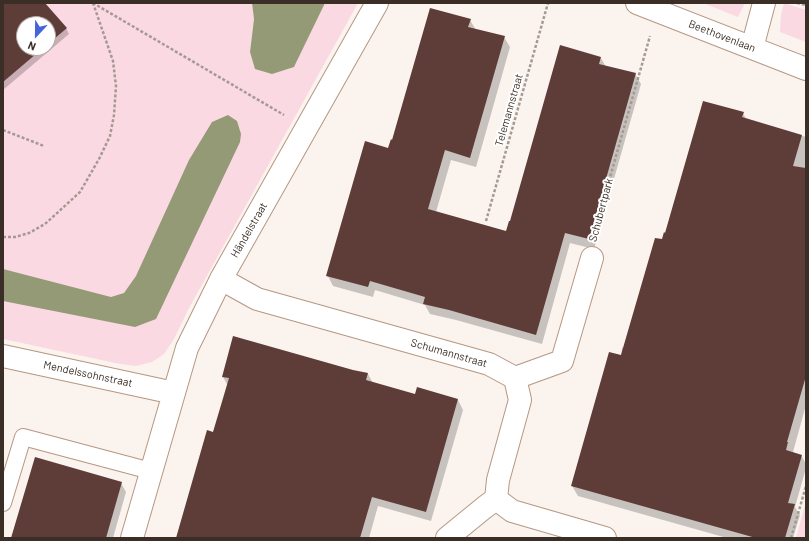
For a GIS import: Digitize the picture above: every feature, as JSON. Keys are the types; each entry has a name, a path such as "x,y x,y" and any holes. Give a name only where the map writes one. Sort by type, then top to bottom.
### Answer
{"street":[{"name":"Händelstraat","path":"132,538 187,348 221,280 377,3"},
{"path":"752,48 764,3"},
{"name":"Beethovenlaan","path":"647,7 806,69"},
{"name":"Schubertpark","path":"515,378 562,361 592,258"},
{"name":"Schumannstraat","path":"221,280 258,299 489,364 515,378"},
{"name":"Mendelssohnstraat","path":"3,356 174,393"},
{"path":"447,538 496,498 498,480 520,400 515,378"},
{"path":"496,498 512,511 605,538"}],"lane":[{"path":"3,503 23,437 151,471"}],"path":[{"path":"93,3 307,128"},
{"path":"3,237 15,237 30,234 66,206 80,192 100,159 110,136 114,115 116,86 113,61 93,3"},
{"name":"Telemannstraat","path":"486,221 548,3"},
{"path":"797,3 806,6"},
{"name":"Schubertpark","path":"592,258 591,245 642,66 647,7"},
{"path":"3,130 44,146"},
{"path":"791,538 806,486"}],"shaded area":[{"path":"3,3 252,3 254,19 250,52 294,67 325,3 358,3 188,310 174,339 164,354 152,362 136,366 120,364 3,339"},
{"path":"252,3 325,3 294,67 272,74 255,69 250,52 254,19"},
{"path":"703,3 745,3 738,17"},
{"path":"784,3 806,10 806,42 780,32 781,15"},
{"path":"228,115 237,121 241,134 240,142 156,319 135,327 3,301 3,269 111,297 124,293 136,276 189,160 212,122"},
{"path":"806,501 806,538 796,538"}],"building":[{"path":"3,3 45,3 67,28 56,37 56,16 16,16 16,56 34,56 3,82"},
{"path":"430,8 471,19 468,27 505,36 470,158 445,150 428,209 506,231 560,45 601,57 599,64 636,73 589,239 565,233 536,335 423,304 425,297 370,281 368,287 326,276 365,141 388,148 391,139 392,140"},
{"path":"703,101 744,112 742,117 802,135 793,166 806,168 806,376 787,442 786,450 802,455 788,503 795,504 785,538 756,538 571,486 609,352 621,355 655,238 662,239 664,232 665,233"},
{"path":"233,336 368,373 366,380 415,394 417,387 458,399 426,512 372,497 360,538 176,538 207,430 213,432 229,378 222,377"},
{"path":"35,457 122,482 106,538 11,538"}]}
